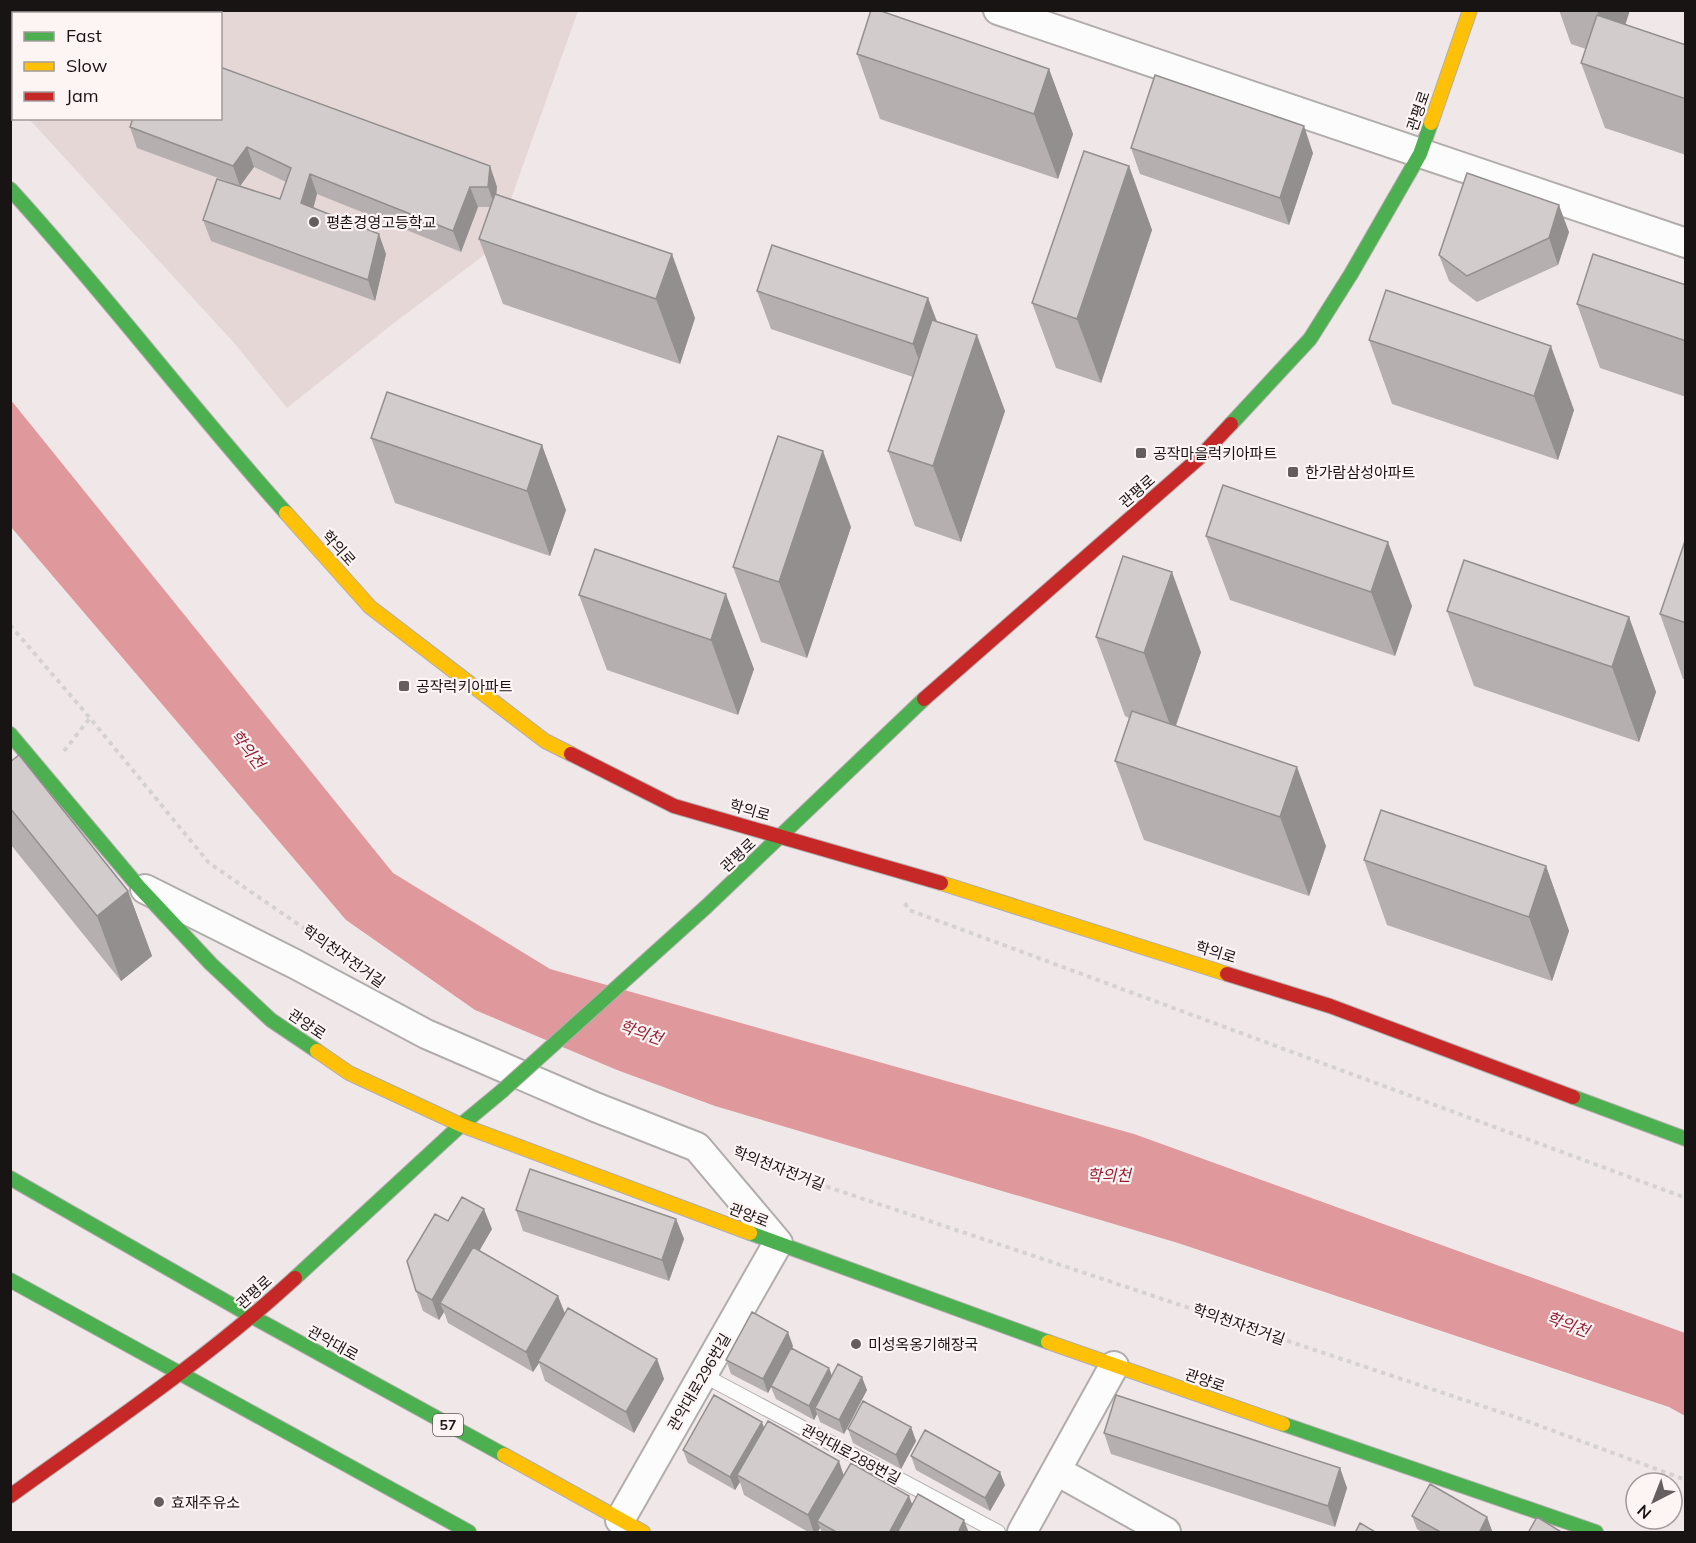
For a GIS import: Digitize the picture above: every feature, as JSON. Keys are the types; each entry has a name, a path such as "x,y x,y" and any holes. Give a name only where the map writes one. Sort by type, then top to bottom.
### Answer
{"street":[{"path":"998,10 1686,243"},
{"name":"관평로","path":"10,1496 181,1373 253,1317 461,1125 502,1091 707,906 898,722 1199,458 1310,339 1351,274 1420,154 1470,10"},
{"name":"학의로","path":"10,189 61,245 223,443 370,607 545,741 674,806 887,866 1330,1006 1686,1139"},
{"name":"관양로","path":"10,734 138,886 211,964 271,1020 349,1073 461,1125 778,1243 1114,1366 1596,1533"},
{"path":"24,797 44,775"},
{"path":"138,886 295,964 426,1034 596,1107 697,1147 778,1243"},
{"name":"관악대로","path":"10,1178 253,1317 632,1526"},
{"name":"관악대로296번길","path":"632,1526 704,1375 778,1243"},
{"path":"10,1280 469,1533"},
{"path":"1022,1533 1114,1366"},
{"path":"1057,1471 1166,1533"}],"lane":[{"name":"관악대로288번길","path":"704,1375 998,1533"}],"path":[{"name":"학의천자전거길","path":"10,626 90,718 209,863 346,957"},
{"path":"44,775 90,718"},
{"path":"887,866 909,910 1686,1198"},
{"name":"학의천자전거길","path":"734,1152 777,1170 1524,1420 1686,1480"}],"shaded area":[{"name":"평촌경영고등학교","path":"11,11 578,11 511,199 499,244 287,408 235,344 30,120 222,120 222,12 12,12 12,100"}],"water":[{"name":"학의천","path":"10,399 393,873 550,969 1134,1134 1685,1333 1685,1416 1669,1407 1178,1243 715,1106 617,1070 475,1010 346,920 11,527"}],"building":[{"path":"871,10 878,10 1049,69 1034,114 857,54"},
{"path":"1597,15 1686,45 1686,99 1581,63"},
{"path":"222,68 490,166 488,187 470,187 453,231 310,174 301,203 379,234 368,280 203,220 217,179 280,199 291,168 247,147 233,166 130,127 132,120 222,120"},
{"path":"1155,75 1304,126 1280,198 1131,148"},
{"path":"1084,151 1129,166 1077,319 1032,303"},
{"path":"1467,173 1559,205 1549,238 1467,276 1439,255"},
{"path":"495,194 672,254 656,299 479,239"},
{"path":"772,245 928,298 913,344 757,291"},
{"path":"1593,254 1686,285 1686,341 1577,304"},
{"path":"1386,290 1551,346 1534,396 1369,340"},
{"path":"932,320 977,335 933,466 888,451"},
{"path":"387,392 542,445 527,491 371,438"},
{"path":"778,436 823,451 779,582 733,567"},
{"path":"1223,485 1388,542 1371,592 1206,536"},
{"path":"1686,538 1686,623 1660,614"},
{"path":"595,549 726,594 711,640 579,595"},
{"path":"1123,556 1172,572 1144,653 1096,637"},
{"path":"1464,560 1629,617 1612,667 1447,611"},
{"path":"1132,711 1297,767 1280,817 1115,761"},
{"path":"19,755 128,891 97,916 10,808 10,762"},
{"path":"1381,810 1546,866 1529,917 1364,860"},
{"path":"530,1169 676,1219 662,1260 516,1210"},
{"path":"462,1197 484,1209 432,1300 416,1291 407,1261 435,1214 448,1221"},
{"path":"473,1247 558,1296 526,1352 440,1303"},
{"path":"568,1308 657,1359 626,1412 538,1361"},
{"path":"752,1312 788,1332 763,1379 726,1360"},
{"path":"791,1348 829,1368 809,1406 771,1386"},
{"path":"838,1364 862,1377 839,1420 815,1408"},
{"path":"714,1395 762,1422 730,1477 683,1450"},
{"path":"1116,1395 1340,1468 1328,1506 1104,1433"},
{"path":"863,1401 911,1427 896,1455 848,1429"},
{"path":"768,1421 839,1461 808,1515 737,1475"},
{"path":"925,1430 1000,1472 985,1498 911,1456"},
{"path":"851,1463 909,1496 889,1533 838,1533 817,1521"},
{"path":"1430,1484 1487,1517 1479,1533 1442,1533 1412,1516"},
{"path":"918,1494 964,1520 958,1533 897,1533"},
{"path":"1537,1517 1563,1533 1528,1533"},
{"path":"1360,1523 1377,1533 1355,1533"}],"traffic: fast":[{"path":"1231,424 1310,339 1351,274 1420,154 1431,123"},
{"path":"10,189 286,513"},
{"path":"707,906 924,699"},
{"path":"10,734 138,886 211,964 271,1020 317,1051"},
{"path":"502,1091 707,906"},
{"path":"295,1278 461,1125 502,1091"},
{"path":"1573,1097 1686,1139"},
{"path":"10,1178 253,1317 504,1455"},
{"path":"750,1233 1048,1342"},
{"path":"10,1280 469,1532"},
{"path":"1283,1424 1596,1532"}],"traffic: slow":[{"path":"1431,123 1470,10"},
{"path":"286,513 370,607 545,741 571,754"},
{"path":"941,883 1227,974"},
{"path":"317,1051 349,1073 461,1125 750,1233"},
{"path":"1048,1342 1283,1424"},
{"path":"504,1455 643,1532"}],"traffic: jam":[{"path":"924,699 1199,458 1231,424"},
{"path":"571,754 674,806 941,883"},
{"path":"1227,974 1330,1006 1573,1097"},
{"path":"10,1496 192,1364 295,1278"}],"place":[{"name":"평촌경영고등학교","path":"314,222"},
{"name":"공작마을럭키아파트","path":"1141,453"},
{"name":"한가람삼성아파트","path":"1293,472"},
{"name":"공작럭키아파트","path":"404,686"},
{"name":"미성옥옹기해장국","path":"856,1344"},
{"name":"효재주유소","path":"159,1502"}]}
